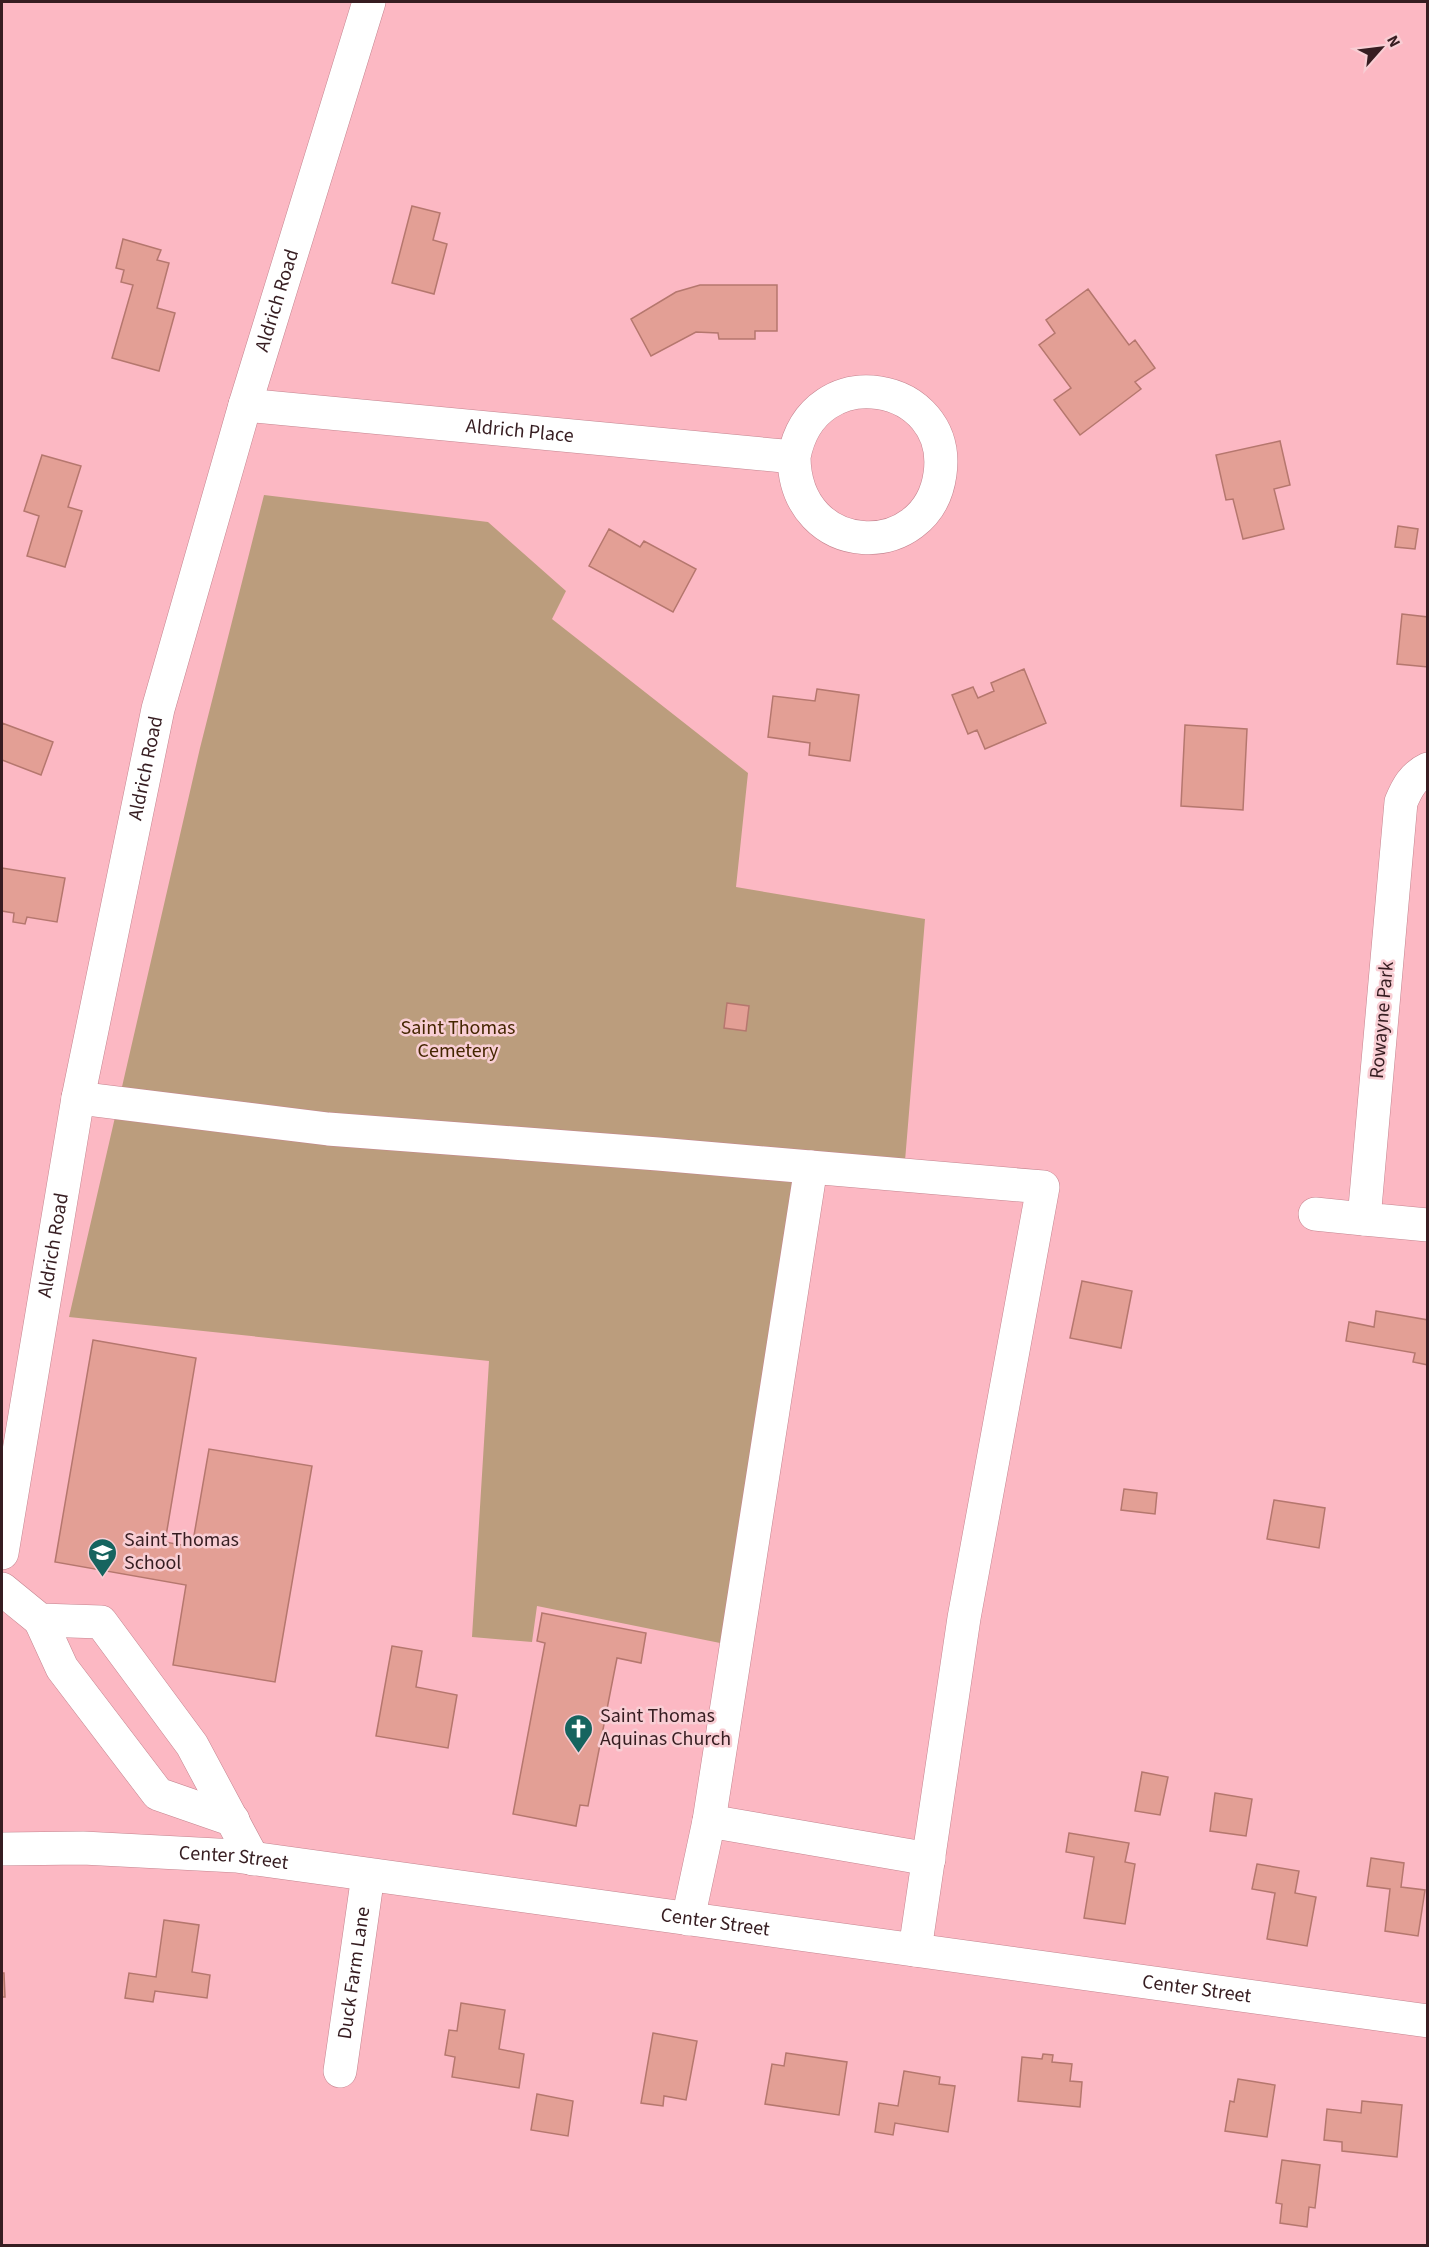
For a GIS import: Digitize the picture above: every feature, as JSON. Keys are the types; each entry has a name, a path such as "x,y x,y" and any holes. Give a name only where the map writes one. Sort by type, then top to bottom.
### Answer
{"street":[{"name":"Aldrich Road","path":"2,1553 78,1098 158,709 245,405 369,2"},
{"path":"870,391 885,393 913,407 932,430 941,459 937,488 922,514 911,524 884,537 869,538 854,537 827,525 814,515 798,489 794,457 797,442 804,427 825,404 839,396 870,391"},
{"name":"Aldrich Place","path":"245,405 794,457"},
{"name":"Rowayne Park","path":"1364,1219 1401,802 1408,786 1419,773 1428,769"},
{"path":"78,1098 328,1129 1043,1187 964,1618 915,1950"},
{"path":"688,1919 709,1821 811,1167"},
{"path":"1315,1214 1428,1225"},
{"path":"2,1589 40,1620 62,1668 158,1794 232,1820"},
{"path":"40,1620 101,1622 192,1745 253,1859"},
{"path":"709,1821 929,1859"},
{"name":"Center Street","path":"2,1849 83,1848 253,1859 1428,2021"},
{"name":"Duck Farm Lane","path":"340,2071 368,1875"}],"green space":[{"name":"Saint Thomas Cemetery","path":"264,495 488,522 566,591 552,619 748,773 736,887 925,919 905,1161 796,1156 730,1645 537,1606 532,1642 472,1637 489,1361 69,1317 200,748"}],"building":[{"path":"412,206 440,213 433,240 447,244 434,294 392,283"},
{"path":"123,239 161,250 157,260 169,263 157,308 175,313 159,371 112,358 133,285 121,282 124,270 116,268"},
{"path":"700,285 777,285 777,331 755,331 755,339 719,339 718,333 696,332 651,356 631,319 676,292"},
{"path":"1088,289 1129,345 1135,340 1155,368 1135,382 1141,389 1080,435 1054,400 1071,388 1039,345 1055,333 1046,320"},
{"path":"1280,441 1290,485 1274,489 1284,529 1243,539 1233,499 1226,500 1216,455"},
{"path":"42,455 81,466 68,507 82,511 65,567 27,556 39,516 24,511"},
{"path":"1398,526 1418,529 1415,549 1395,547"},
{"path":"609,529 640,547 644,541 696,569 673,612 589,566"},
{"path":"1402,614 1428,617 1428,667 1397,664"},
{"path":"1024,669 1046,723 985,749 977,730 968,734 952,695 973,687 978,698 994,691 991,683"},
{"path":"817,689 859,695 850,761 809,755 810,743 768,737 773,696 815,701"},
{"path":"2,723 53,742 41,775 2,760"},
{"path":"1185,725 1247,729 1243,810 1181,806"},
{"path":"2,868 65,878 57,922 27,917 25,924 13,922 14,913 2,911"},
{"path":"727,1003 749,1006 746,1031 724,1028"},
{"path":"1082,1281 1132,1291 1121,1348 1070,1338"},
{"path":"1376,1311 1428,1320 1428,1365 1413,1362 1415,1353 1346,1341 1349,1322 1374,1327"},
{"path":"93,1340 196,1358 165,1542 192,1547 209,1449 312,1466 275,1682 173,1665 186,1585 55,1562"},
{"path":"1124,1489 1157,1493 1155,1514 1121,1510"},
{"path":"1274,1500 1325,1508 1319,1548 1267,1539"},
{"path":"542,1613 646,1633 641,1663 617,1658 588,1806 580,1805 576,1826 513,1814 545,1643 537,1641"},
{"path":"392,1646 422,1651 416,1687 457,1695 448,1748 376,1736"},
{"path":"1142,1772 1168,1777 1160,1815 1135,1811"},
{"path":"1215,1793 1252,1799 1246,1836 1210,1831"},
{"path":"1069,1833 1129,1843 1125,1862 1135,1864 1125,1924 1084,1918 1094,1857 1066,1852"},
{"path":"1371,1858 1404,1863 1401,1887 1425,1890 1418,1936 1385,1931 1390,1889 1367,1886"},
{"path":"1257,1864 1299,1871 1295,1893 1316,1897 1307,1946 1267,1939 1275,1893 1252,1889"},
{"path":"164,1920 199,1925 192,1972 210,1975 207,1998 155,1991 153,2002 125,1998 129,1973 156,1977"},
{"path":"2,1973 4,1973 5,1997 2,1997"},
{"path":"461,2003 505,2010 499,2049 524,2054 519,2088 452,2077 455,2057 445,2055 449,2030 457,2031"},
{"path":"653,2033 697,2041 686,2100 664,2096 663,2106 641,2103"},
{"path":"786,2053 847,2062 839,2115 765,2104 772,2064 784,2066"},
{"path":"1043,2054 1053,2055 1052,2062 1072,2064 1070,2081 1082,2082 1080,2107 1018,2101 1022,2057 1042,2059"},
{"path":"904,2071 940,2077 939,2084 955,2086 948,2132 895,2123 893,2135 875,2132 879,2103 898,2106"},
{"path":"1238,2079 1275,2085 1267,2137 1225,2131 1230,2101 1234,2102"},
{"path":"537,2094 573,2101 568,2136 531,2130"},
{"path":"1362,2101 1402,2105 1397,2157 1342,2151 1342,2142 1324,2140 1327,2109 1361,2113"},
{"path":"1282,2160 1320,2165 1315,2208 1309,2207 1307,2227 1280,2223 1282,2204 1276,2203"}],"place":[{"name":"Saint Thomas School","path":"103,1578"},
{"name":"Saint Thomas Aquinas Church","path":"579,1754"}]}
